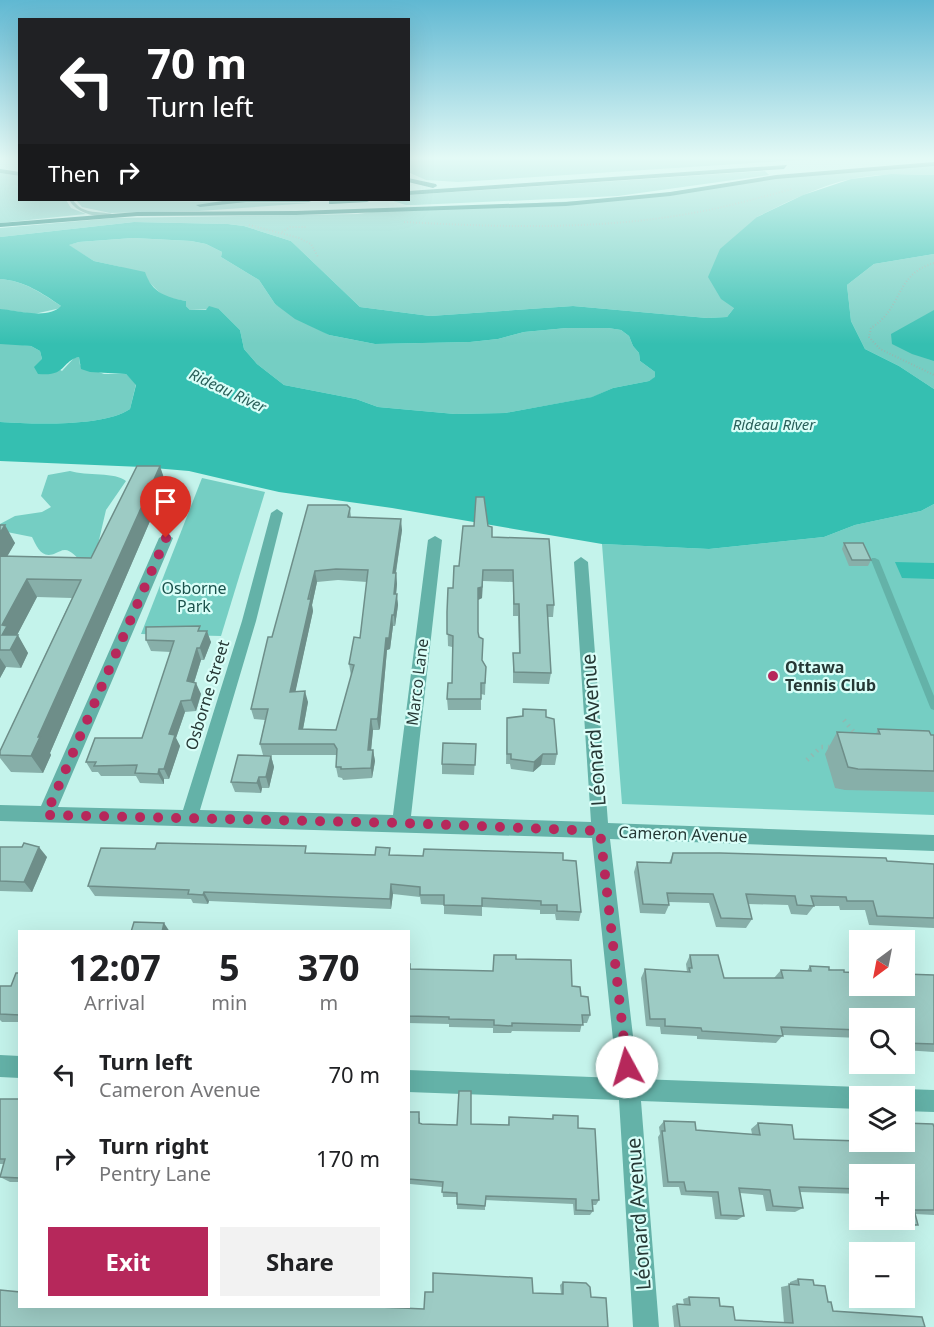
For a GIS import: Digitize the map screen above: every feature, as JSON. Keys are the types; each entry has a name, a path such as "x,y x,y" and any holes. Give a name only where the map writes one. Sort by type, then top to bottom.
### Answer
{"main road":[{"path":"0,225 58,220"}],"street":[{"name":"Osborne Street","path":"189,818 249,621 277,513"},
{"path":"46,815 166,538"},
{"name":"Marco Lane","path":"400,823 435,540"},
{"name":"Léonard Avenue","path":"581,562 600,831 629,1090 646,1327"},
{"name":"Cameron Avenue","path":"0,813 400,823 934,843"},
{"path":"0,1066 18,1067"},
{"path":"410,1081 849,1098"},
{"path":"915,1100 934,1101"}],"lane":[{"path":"875,560 934,707"}],"path":[{"path":"245,221 249,225 291,235 311,244 318,257"},
{"path":"281,233 293,227 306,227"},
{"path":"291,235 293,227"},
{"path":"934,263 912,271 890,311 871,328 869,333 871,340 880,349 934,375"},
{"path":"844,720 861,741"},
{"path":"807,760 821,747 832,747"}],"green space":[{"path":"0,220 29,220 0,223"},
{"path":"92,220 756,220 734,308 727,317 707,318 573,306 430,316 360,307 291,241 244,226 134,222 0,237 0,228"},
{"path":"133,238 206,244 222,252 221,257 259,280 275,304 329,335 375,344 470,342 498,339 524,332 567,328 608,328 621,330 629,336 639,353 640,361 655,372 655,378 613,388 593,397 505,413 455,414 378,407 356,399 284,385 257,364 244,349 240,330 219,309 190,310 186,306 186,301 164,297 149,282 121,267 94,261 68,245 79,242"},
{"path":"934,254 934,389 899,366 865,349 851,321 847,285 874,264"},
{"path":"0,279 32,288 61,308 34,314 0,309"},
{"path":"0,344 31,346 40,351 42,359 62,371 74,358 79,357 80,365 104,374 126,374 136,384 130,409 118,415 86,422 48,424 0,422"},
{"path":"70,471 115,476 126,481 106,510 96,553 93,557 81,561 67,550 51,555 44,554 32,537 7,532 0,528 0,524 15,516 42,512 51,507 41,496 48,475"},
{"name":"Osborne Park","path":"202,478 265,492 221,636 141,634"},
{"name":"Ottawa Tennis Club","path":"934,504 934,815 622,804 602,544 709,549 824,537 855,525 921,511"}],"water":[{"name":"Rideau River","path":"754,220 934,220 934,254 874,264 847,285 851,321 865,349 899,366 934,389 934,504 921,511 855,525 824,537 709,549 602,544 392,508 279,492 189,471 0,461 0,422 86,422 118,415 130,409 136,385 126,374 90,372 81,369 79,357 73,359 59,371 38,374 34,367 42,359 40,351 31,346 0,344 0,309 49,313 61,306 25,285 0,279 0,237 134,222 244,226 291,241 360,307 430,316 573,306 707,318 727,317 734,308 721,299 708,277 720,249","holes":["133,238 206,244 222,252 221,257 259,280 275,304 295,319 329,335 375,344 470,342 498,339 524,332 567,328 608,328 621,330 629,336 639,353 640,361 655,372 655,377 649,381 613,388 592,397 505,413 455,414 378,407 356,399 284,385 257,364 244,349 240,330 219,309 209,306 206,310 190,310 186,306 186,301 166,296 156,289 145,272 94,261 69,245 79,242"]},
{"path":"934,310 934,361 892,344 891,334"},
{"path":"895,562 934,563 934,579 902,578"}],"building":[{"path":"137,466 160,466 31,756 0,755 81,580 27,579 2,625 7,626 2,635 18,635 10,650 0,650 0,556 91,558"},
{"path":"476,497 484,497 488,526 492,527 492,537 549,539 554,605 547,605 551,673 514,672 513,653 520,653 519,604 514,604 513,570 483,570 482,587 478,588 478,632 479,637 483,639 482,660 486,667 485,683 481,683 481,699 447,699 448,683 452,683 453,636 447,634 448,588 453,588 454,566 459,566 463,526 474,526"},
{"path":"308,505 347,505 350,508 348,517 401,519 393,573 396,573 394,594 397,594 394,615 392,615 389,638 386,638 378,717 371,719 368,750 373,750 371,768 341,769 341,767 336,767 337,749 334,744 260,744 268,709 251,709 268,637 272,637","holes":["368,570 360,638 354,637 349,664 354,665 336,730 299,729 305,691 290,692 315,571"]},
{"path":"844,543 863,543 871,560 852,560"},
{"path":"200,626 198,631 207,631 200,648 197,648 187,681 196,683 191,700 181,701 169,734 175,735 164,769 159,769 158,774 135,773 137,765 94,766 96,762 86,762 95,738 142,738 174,641 146,640 146,627"},
{"path":"523,709 546,710 546,717 554,719 557,754 543,754 534,762 511,759 511,754 507,754 507,718 523,716"},
{"path":"878,729 929,731 931,735 934,735 934,771 848,767 837,732 880,734"},
{"path":"443,743 476,744 475,765 442,764"},
{"path":"238,755 271,756 266,777 259,777 257,783 231,782"},
{"path":"24,843 39,847 24,882 0,881 0,847 22,847"},
{"path":"157,843 306,846 305,853 375,855 376,847 390,848 389,855 423,856 424,849 563,853 563,860 576,861 581,912 557,911 557,905 541,905 541,901 482,898 482,906 444,905 444,895 420,895 420,887 391,884 390,899 204,892 203,895 188,894 189,890 88,886 101,848 155,849"},
{"path":"673,853 886,858 887,861 934,864 934,918 877,916 873,901 847,901 846,897 811,896 814,906 797,905 795,896 746,894 752,919 721,918 713,894 667,893 669,905 643,904 637,862 671,863"},
{"path":"134,922 164,923 162,930 132,930"},
{"path":"494,955 516,955 516,959 571,960 572,986 580,987 581,996 588,997 590,1015 582,1015 583,1025 512,1023 512,1026 494,1025 494,1020 410,1016 410,969 493,971"},
{"path":"690,955 718,955 724,978 783,978 781,970 811,971 810,966 829,967 829,970 849,972 849,996 915,996 915,974 934,975 934,1044 915,1043 915,1008 849,1008 849,1030 781,1027 783,1036 702,1031 701,1028 665,1026 665,1019 650,1019 645,969 690,972 689,968 692,968"},
{"path":"18,973 18,1015 0,1014 0,986 11,986"},
{"path":"459,1091 471,1091 471,1124 509,1125 509,1117 553,1119 553,1115 578,1116 578,1128 595,1129 599,1200 592,1200 593,1211 576,1210 576,1199 486,1196 485,1206 457,1204 457,1193 442,1192 443,1182 410,1179 410,1112 419,1112 419,1123 422,1124 457,1125"},
{"path":"0,1099 18,1099 18,1178 0,1177 5,1159 0,1159"},
{"path":"664,1121 695,1122 696,1130 760,1135 758,1123 792,1125 794,1139 849,1141 849,1152 915,1152 915,1123 933,1124 934,1210 915,1210 915,1164 849,1164 849,1189 799,1187 803,1208 773,1206 770,1190 739,1188 744,1216 721,1215 718,1192 686,1191 684,1182 668,1182 662,1131 665,1131"},
{"path":"433,1273 532,1278 533,1293 563,1294 563,1282 586,1283 590,1287 591,1297 606,1298 608,1327 0,1327 0,1290 18,1292 18,1308 424,1309 425,1292 433,1292"},
{"path":"798,1279 813,1280 814,1285 825,1286 828,1302 831,1302 833,1311 922,1317 925,1327 680,1327 677,1304 690,1305 689,1297 719,1298 720,1306 733,1307 735,1320 793,1323 789,1284 799,1285"}],"place":[{"name":"Ottawa Tennis Club","path":"773,676"}],"route":[{"path":"166,538 46,815 400,823 600,831 627,1067"}]}
